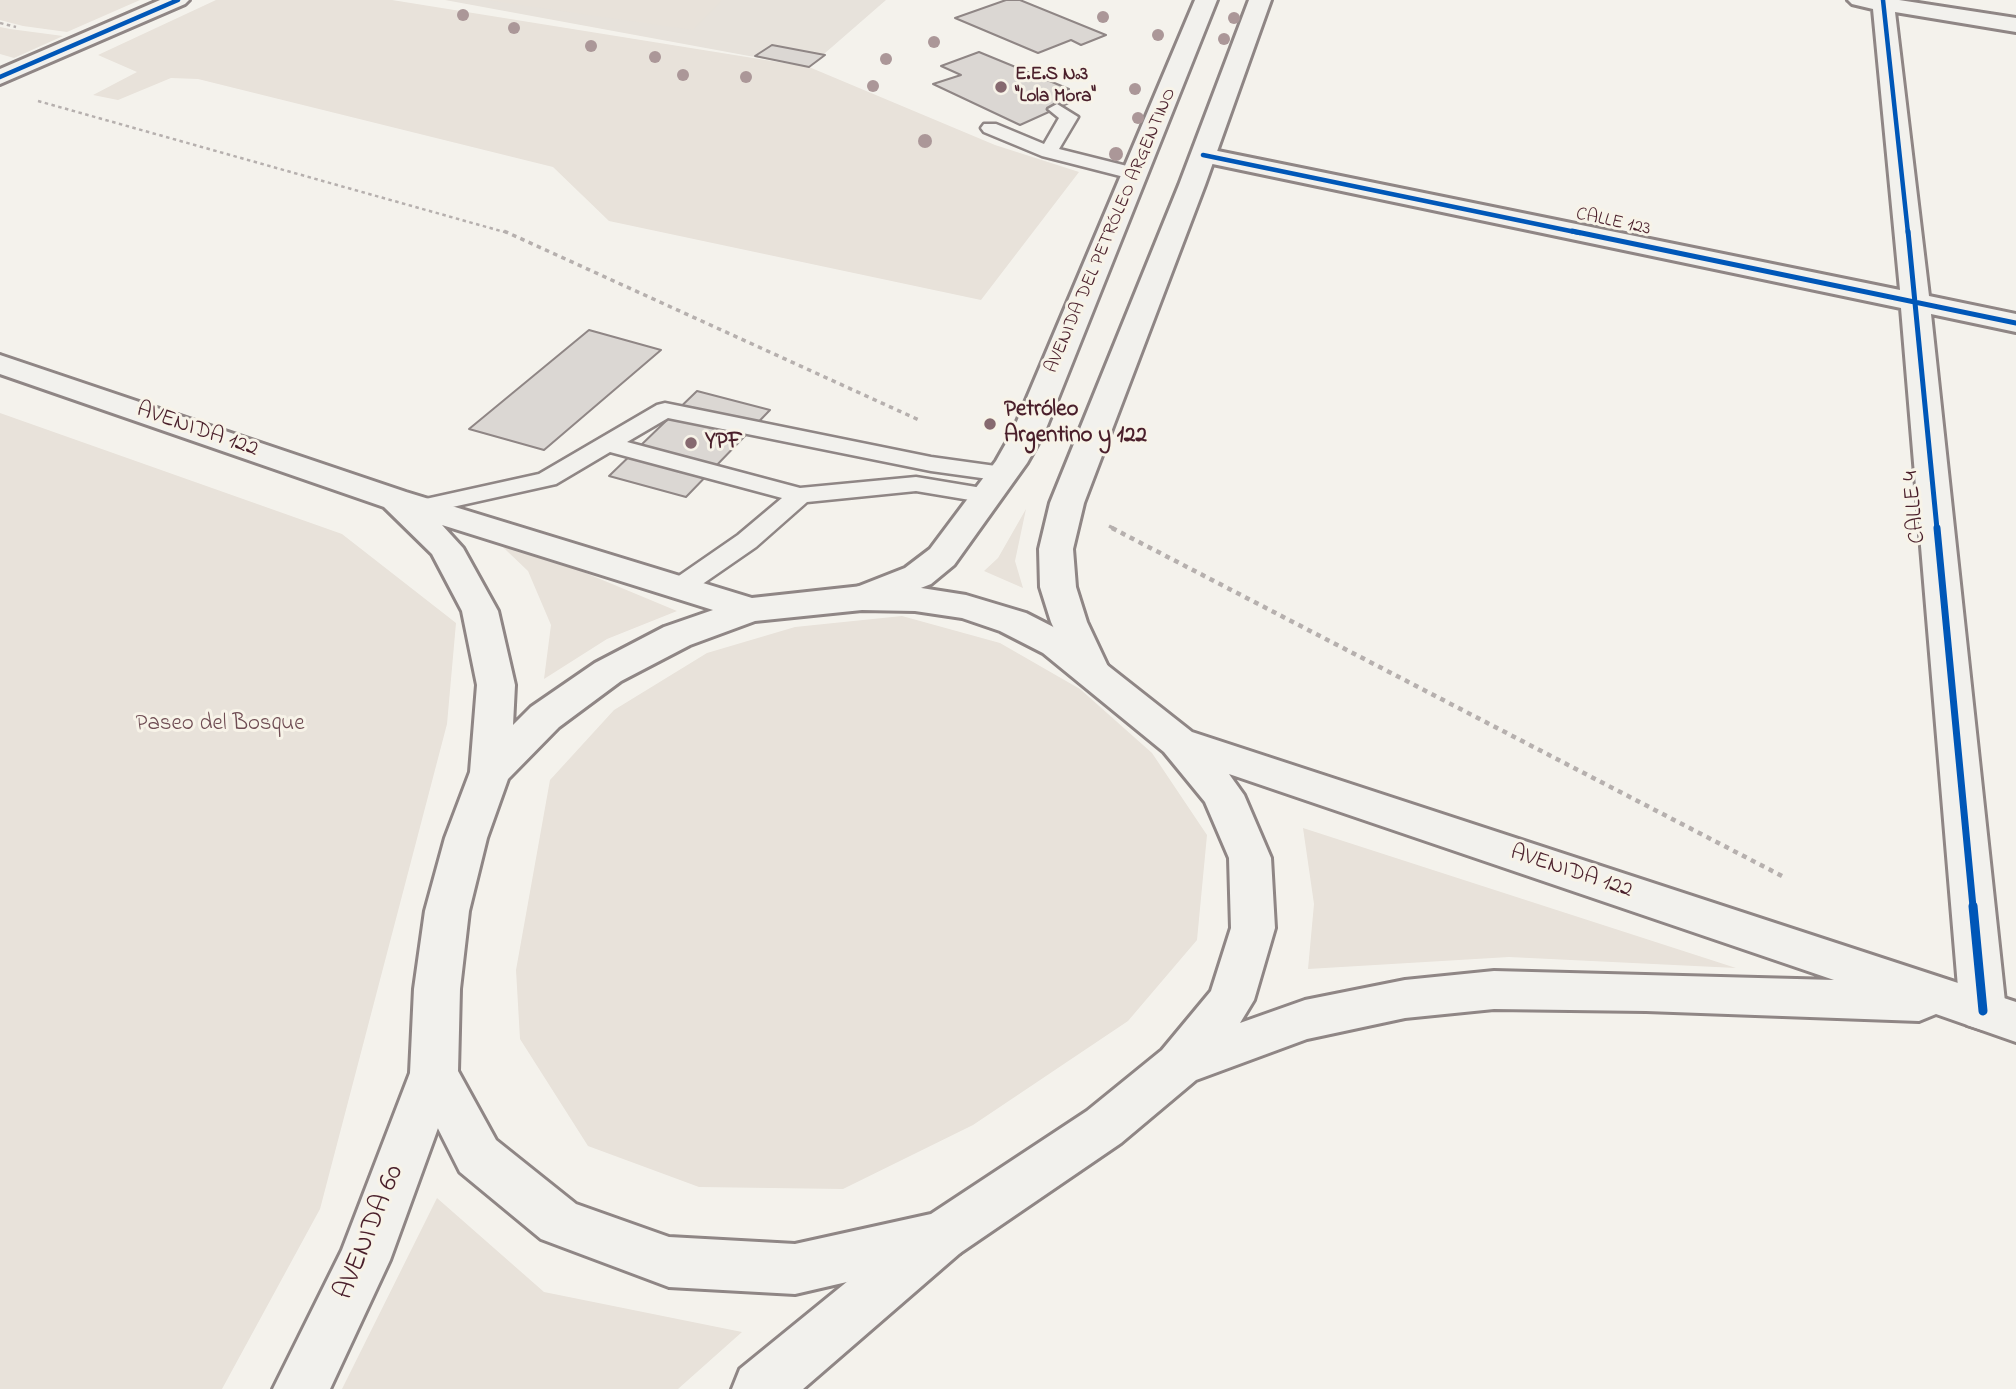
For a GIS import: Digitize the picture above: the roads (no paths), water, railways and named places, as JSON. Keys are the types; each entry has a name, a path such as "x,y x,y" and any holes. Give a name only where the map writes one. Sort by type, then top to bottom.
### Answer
{"main road":[{"path":"0,77 178,0"},
{"name":"AVENIDA DEL PETRÓLEO ARGENTINO","path":"862,598 918,576 942,557 995,485 1029,431 1206,0"},
{"path":"1092,673 1069,622 1058,587 1056,549 1067,503 1261,0"},
{"path":"1875,1 2016,25"},
{"name":"CALLE 4","path":"1875,1 1915,302 1988,1012"},
{"name":"CALLE 123","path":"1203,155 2016,323"},
{"name":"AVENIDA 122","path":"0,364 407,503 751,610"},
{"name":"AVENIDA 122","path":"407,503 446,548 480,611 496,685 490,772"},
{"path":"760,1389 942,1236 1104,1127 1179,1065 1231,1000 1253,928 1250,858 1223,795 1178,742 1056,644 1013,622 953,605 915,599 862,598 751,610 677,636 608,672 545,717 490,772 466,838 447,911 437,989 434,1073 478,1156 559,1222 669,1262 794,1269 942,1236"},
{"name":"AVENIDA 122","path":"1178,742 1988,1012"},
{"path":"1179,1065 1305,1020 1405,999 1494,990 1646,992 1988,1012"},
{"name":"AVENIDA 60","path":"301,1389 364,1260 434,1073"}],"lane":[{"path":"1048,152 1069,117 1057,109"},
{"path":"990,128 1048,152 1136,174"},
{"path":"407,503 547,479 665,410 932,464 995,485"},
{"path":"606,444 800,495 916,484 995,485"},
{"path":"680,588 747,541 800,495"}],"place":[{"name":"E.E.S Nº3 \"Lola Mora\"","path":"1001,87"},
{"name":"Petróleo Argentino y 122","path":"990,424"},
{"name":"YPF","path":"691,443"}],"park label":[{"name":"Paseo del Bosque","path":"220,725"}]}
